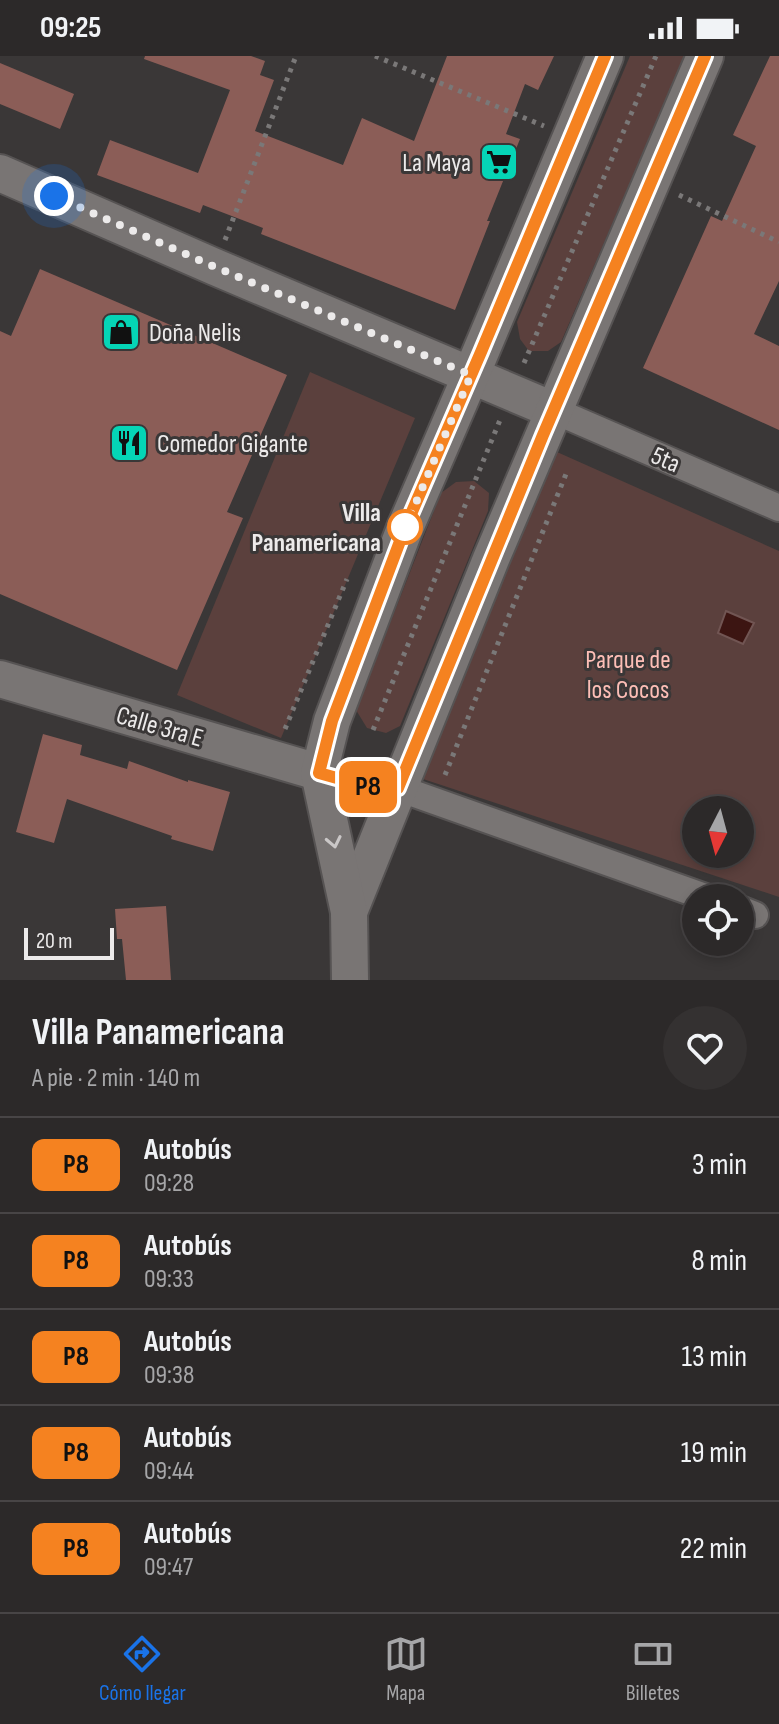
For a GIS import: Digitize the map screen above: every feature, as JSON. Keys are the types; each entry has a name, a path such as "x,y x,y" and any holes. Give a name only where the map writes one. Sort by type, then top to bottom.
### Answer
{"street":[{"path":"350,980 349,912 319,773 332,721 405,528 605,56"},
{"path":"349,912 553,410 705,56"},
{"path":"0,173 553,410"},
{"name":"5ta","path":"553,410 779,508"},
{"name":"Calle 3ra E","path":"0,679 369,787 398,788"},
{"path":"398,788 682,889"}],"path":[{"path":"215,267 296,56"},
{"path":"375,56 571,137"},
{"path":"373,730 511,392 656,56"},
{"path":"650,182 779,242"}],"green space":[{"path":"630,56 685,56 561,342 548,351 529,351 520,339 517,322"},
{"path":"310,372 415,418 281,738 177,695"},
{"name":"Parque de los Cocos","path":"557,452 779,551 779,897 754,889 754,884 740,884 692,868 754,868 754,796 682,796 682,865 420,778"},
{"path":"474,481 489,493 488,511 400,726 386,733 367,728 356,710 441,493 456,482"}],"shaded area":[{"path":"726,611 754,623 743,644 718,633"}],"building":[{"path":"145,56 251,56 265,61 260,75 274,80 255,131 343,165 362,118 414,141 447,56 554,56 538,90 525,84 506,134 520,139 455,310 261,234 263,228 203,205 200,213 97,175 110,140 198,173 230,90 144,59"},
{"path":"770,56 779,56 779,281 754,334 779,346 779,430 643,368 711,216 722,221 756,146 733,135"},
{"path":"0,63 74,94 60,129 0,104"},
{"name":"Comedor Gigante","path":"40,269 287,375 227,512 243,518 177,670 0,594 0,331 11,336"},
{"path":"43,734 82,745 80,755 127,769 129,761 188,782 230,792 213,851 171,839 172,836 67,799 54,843 16,832"},
{"path":"166,906 171,980 126,980 122,939 117,939 115,909"}],"bus line":[{"name":"P8","path":"605,56 405,528 332,721 319,773 369,787 398,788 543,435 705,56"}],"place":[{"name":"La Maya","path":"499,162"},
{"name":"Doña Nelis","path":"121,332"},
{"name":"Comedor Gigante","path":"129,443"},
{"name":"Villa Panamericana","path":"405,527"}],"route":[{"path":"54,196 471,375 405,527"}]}
